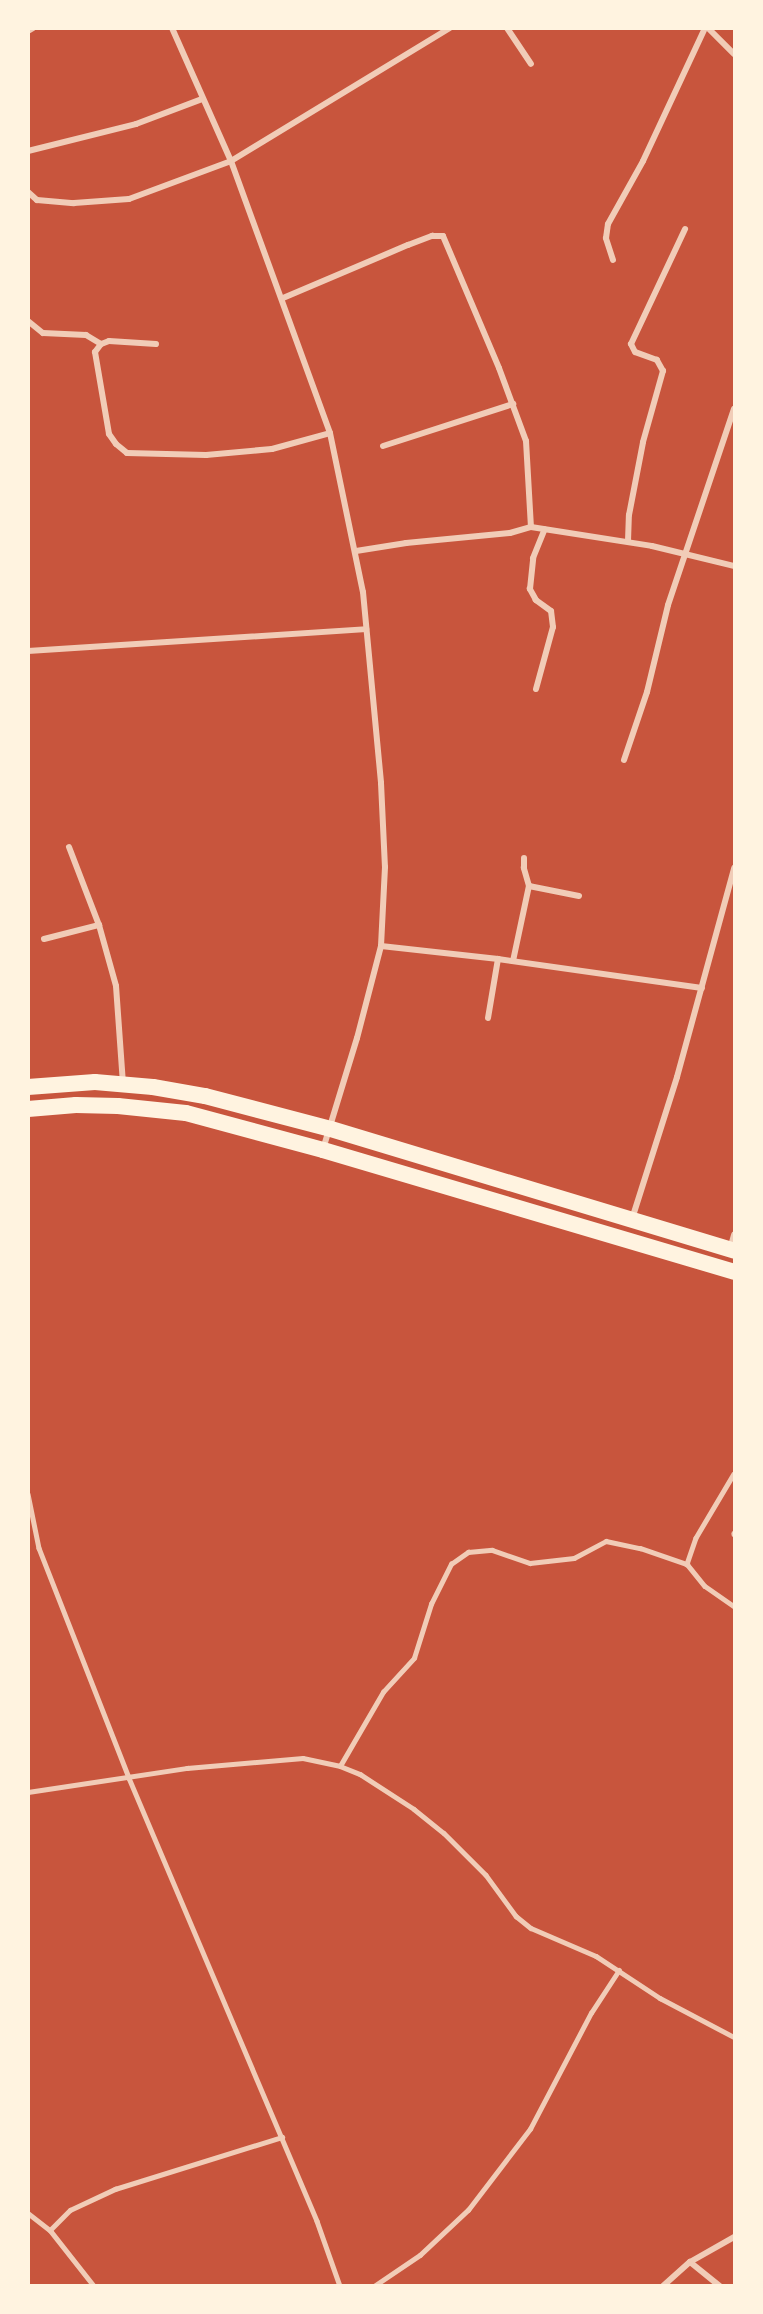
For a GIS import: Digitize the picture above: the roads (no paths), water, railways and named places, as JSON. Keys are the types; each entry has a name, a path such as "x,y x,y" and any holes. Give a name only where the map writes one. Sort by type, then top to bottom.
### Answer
{"highway":[{"path":"28,1087 95,1082 205,1096 331,1129 633,1219 733,1245"},
{"path":"28,1109 76,1105 155,1108 186,1113 323,1150 735,1272"}],"street":[{"path":"28,31 33,28"},
{"path":"172,28 231,161 283,298 330,433 356,551 381,783 385,867 381,946 331,1129 323,1150"},
{"path":"28,192 37,200 74,203 129,199 231,161 450,28"},
{"path":"507,28 531,64"},
{"path":"613,260 606,238 608,224 643,160 706,28 735,54"},
{"path":"28,151 136,124 202,99"},
{"path":"628,541 629,515 643,442 663,371 657,360 635,352 631,344 685,229"},
{"path":"283,298 408,245 432,236 443,236 513,404 526,441 531,527"},
{"path":"28,321 43,333 86,335 101,344"},
{"path":"156,345 109,341 101,344 94,359 109,434 116,444 128,453 206,455 272,449 330,433"},
{"path":"383,446 513,404"},
{"path":"624,760 638,723 668,604 735,409"},
{"path":"356,551 510,533 531,527 686,552 735,566"},
{"path":"536,689 553,627 551,611 536,600 530,589 533,558 545,529"},
{"path":"28,651 366,629"},
{"path":"69,847 99,925 116,986 123,1084"},
{"path":"513,961 529,886 524,858"},
{"path":"633,1219 677,1077 735,868"},
{"path":"529,886 579,896"},
{"path":"44,939 99,925"},
{"path":"381,946 498,959 702,988"},
{"path":"488,1018 498,959"},
{"path":"663,2286 690,2262 735,2237"},
{"path":"690,2262 720,2286"}],"lane":[{"path":"687,1564 696,1539 735,1474"},
{"path":"28,1494 39,1548 129,1778 317,2221 340,2286"},
{"path":"340,1766 383,1692 414,1658 431,1604 451,1564 468,1552 492,1550 530,1563 574,1558 606,1541 640,1548 687,1564 705,1586 735,1606"},
{"path":"28,1792 187,1768 303,1758 340,1766 369,1780 414,1809 444,1833 486,1875 516,1916 531,1928 597,1956 660,1998 735,2037"},
{"path":"374,2286 420,2255 475,2201 530,2129 591,2013 619,1970"},
{"path":"50,2230 70,2210 115,2189 282,2138"},
{"path":"28,2214 50,2230 94,2286"}]}
